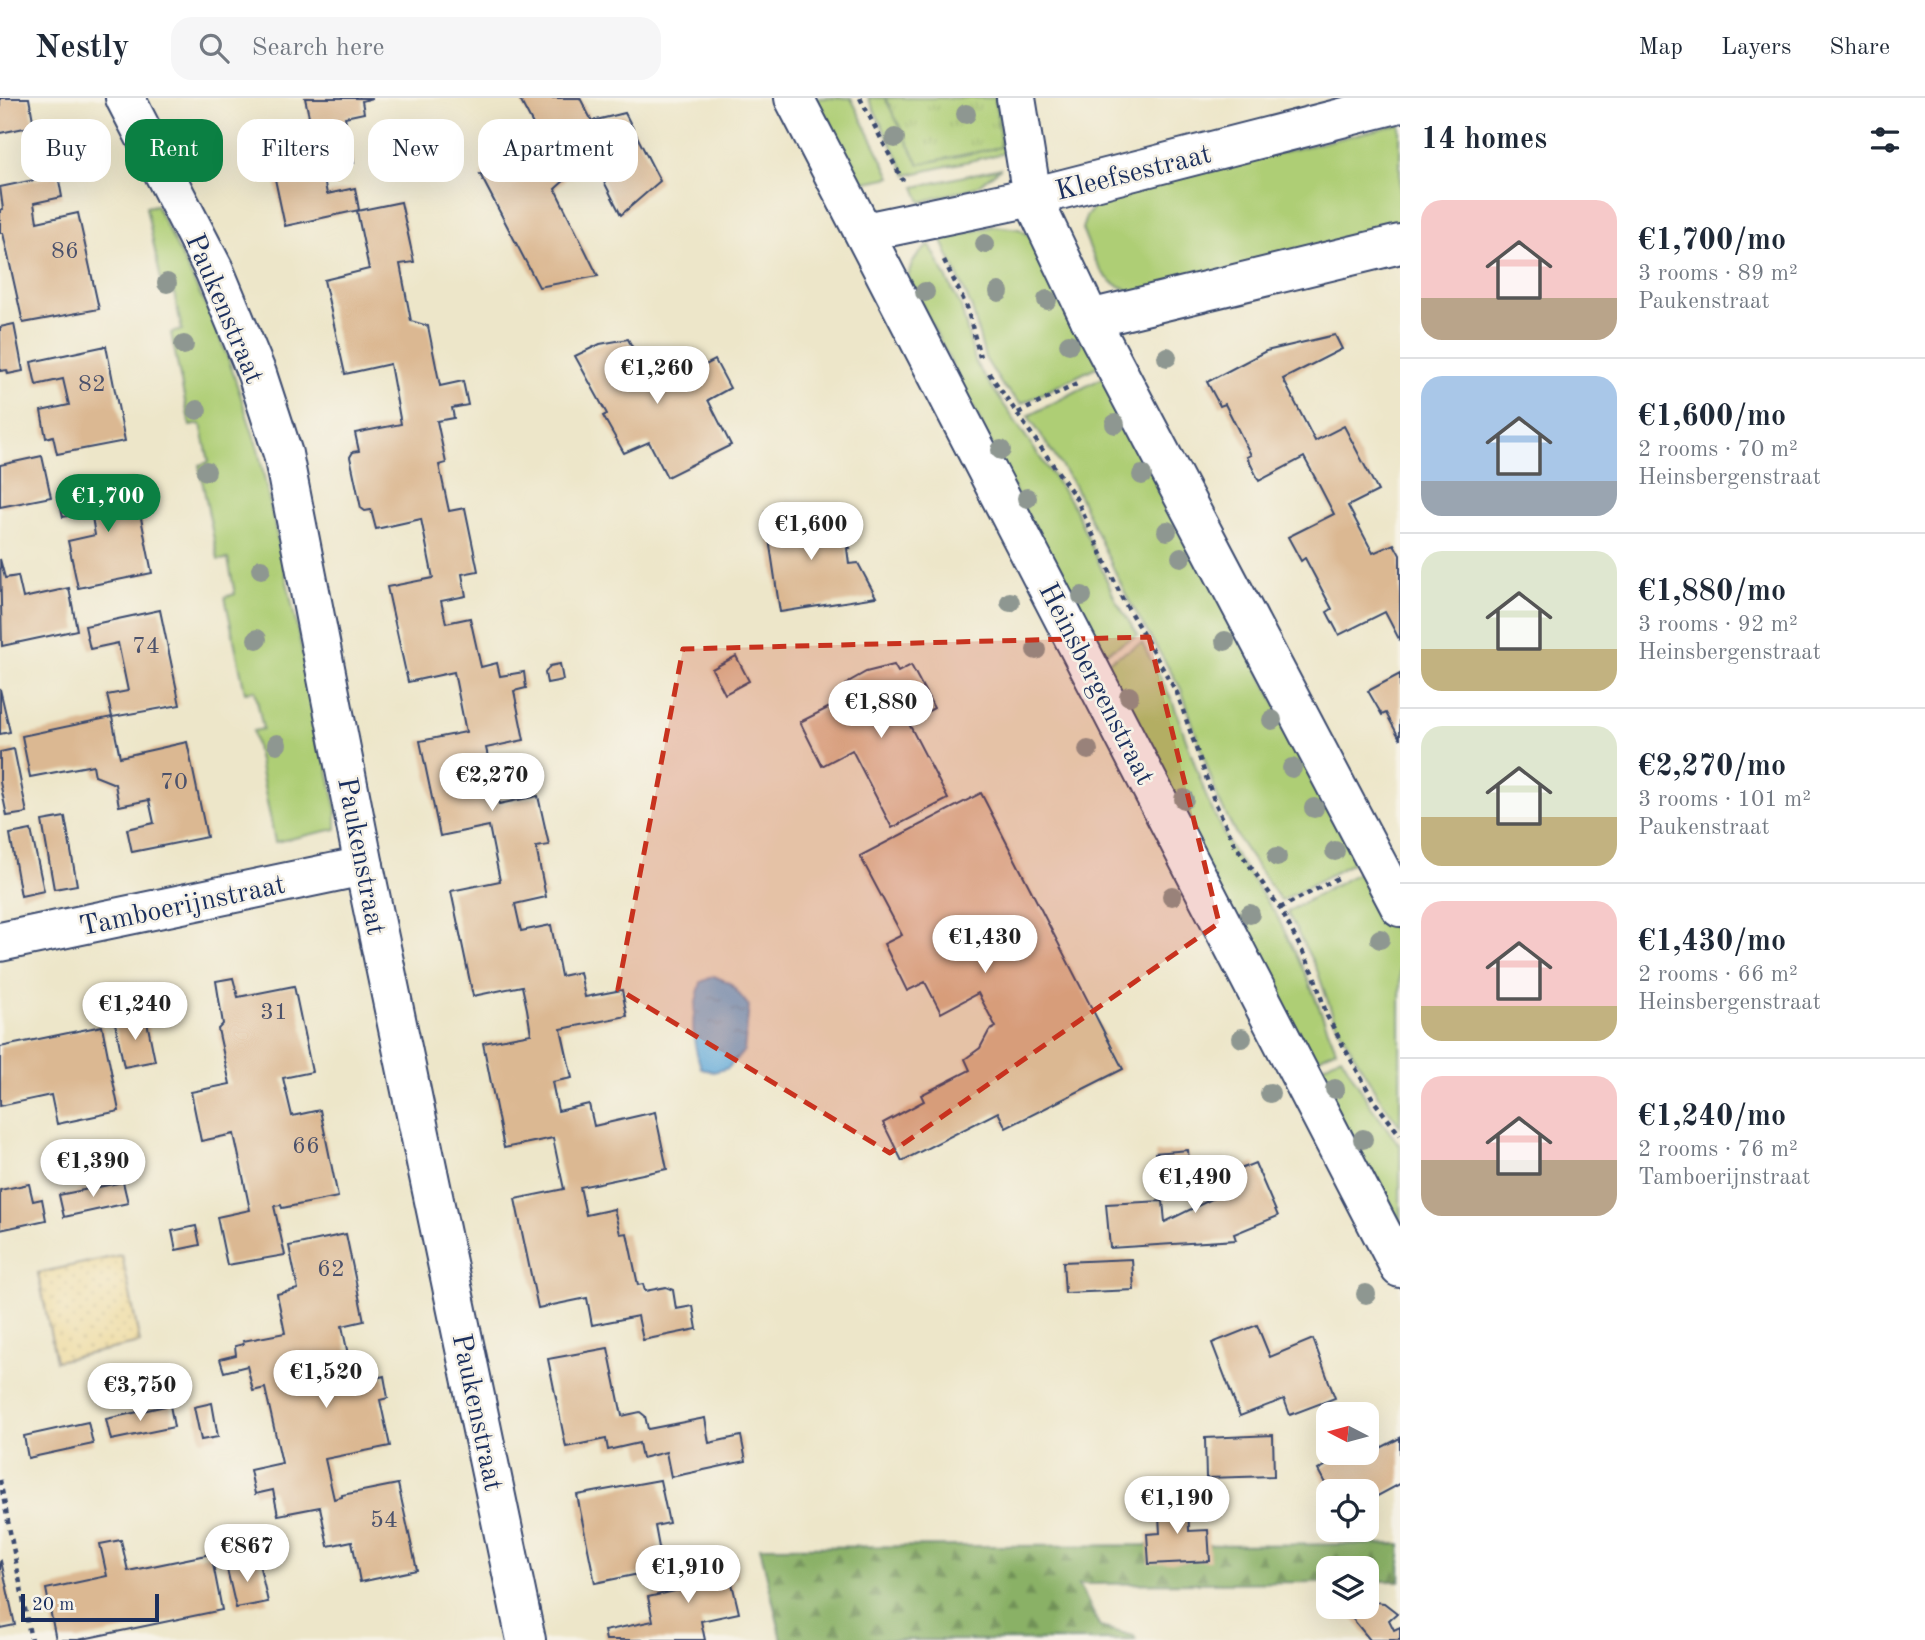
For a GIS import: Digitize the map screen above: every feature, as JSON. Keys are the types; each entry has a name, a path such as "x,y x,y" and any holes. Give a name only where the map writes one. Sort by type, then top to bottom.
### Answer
{"street":[{"name":"Paukenstraat","path":"125,98 214,270 257,374 283,454 364,866 523,1639"},
{"name":"Heinsbergenstraat","path":"794,98 1400,1268"},
{"path":"1016,98 1032,197 1090,319 1391,883"},
{"name":"Kleefsestraat","path":"864,232 1032,197 1400,103"},
{"path":"1090,319 1400,244"},
{"name":"Tamboerijnstraat","path":"0,942 364,866"}],"path":[{"path":"860,98 967,307 981,363 1076,498 1122,598 1177,694 1214,800 1235,845 1280,908 1313,972 1327,1016 1343,1047 1374,1101 1400,1135"},
{"path":"1018,413 1114,365"},
{"path":"1280,908 1391,883"},
{"path":"0,1480 31,1640"}],"highlighted area":[{"path":"1149,637 1219,923 890,1153 618,989 683,649"}],"green space":[{"path":"812,98 851,98 891,177 856,184"},
{"path":"868,98 999,98 1005,153 907,175"},
{"path":"885,98 995,98 1001,147 919,164"},
{"path":"1400,124 1400,230 1126,300 1127,289 1117,285 1103,273 1082,229 1093,208 1091,198"},
{"path":"1001,168 976,187 921,202 915,187"},
{"path":"156,205 207,308 228,358 258,449 336,806 336,829 275,842 253,731 263,729 255,690 245,692 225,597 235,594 228,559 218,560 199,465 209,462 201,424 190,426 171,333 182,330 174,293 164,295 146,207"},
{"path":"994,226 1019,229 1030,236 1100,365 1021,404 1002,385 985,358 972,308 941,239"},
{"path":"930,245 961,307 976,364 1074,507 1116,601 1138,635 1098,657 908,277 915,259"},
{"path":"1104,377 1358,860 1281,901 1240,842 1218,799 1181,689 1128,599 1074,485 1028,416"},
{"path":"1142,643 1172,700 1208,801 1230,847 1277,916 1306,975 1336,1049 1310,1063 1101,665"},
{"path":"1363,870 1400,942 1400,1126 1378,1096 1335,1021 1317,970 1287,912"},
{"path":"1341,1056 1370,1105 1400,1146 1400,1235 1314,1071"},
{"path":"1400,1544 1400,1581 1379,1581 1379,1556 1316,1556 1316,1582 1079,1584 1100,1627 1134,1636 1136,1640 782,1640 760,1547"}],"sand":[{"path":"122,1255 140,1343 56,1361 38,1273"}],"water":[{"path":"714,976 730,983 749,1006 744,1051 728,1068 713,1072 701,1068 693,1025 701,982"}],"building":[{"path":"0,98 29,98 33,119 21,119 21,129 0,133"},
{"path":"305,98 373,98 362,101 364,113 345,119 310,119"},
{"path":"519,98 580,98 591,119 530,119"},
{"path":"625,113 628,119 600,119"},
{"path":"638,138 660,181 621,215 604,182 638,182"},
{"path":"24,182 59,182 62,197 34,203 37,222 78,213 99,309 23,323 3,233 0,233 0,210 3,209 0,187"},
{"path":"276,182 325,182 327,194 355,188 359,210 285,226"},
{"path":"484,182 563,182 555,189 598,276 539,287"},
{"path":"401,202 414,262 400,264 411,321 428,326 440,386 463,381 468,405 452,408 454,418 437,421 446,463 439,465 449,511 465,508 478,571 462,574 466,596 441,601 446,623 470,618 481,667 497,663 500,676 524,672 526,688 514,691 524,740 486,748 499,804 538,796 549,845 536,847 546,897 515,904 521,931 551,925 561,976 580,972 585,997 622,990 627,1016 561,1029 572,1078 552,1082 558,1111 589,1104 594,1126 655,1112 667,1169 580,1187 586,1215 614,1209 620,1234 627,1233 638,1285 643,1284 645,1291 666,1287 673,1290 676,1309 693,1306 697,1329 643,1340 638,1316 592,1325 587,1298 538,1308 515,1199 564,1189 553,1138 504,1148 483,1043 531,1034 527,1009 522,986 473,996 451,891 500,881 489,826 440,836 420,741 466,732 454,672 408,682 387,587 433,578 421,519 376,529 371,510 365,511 361,508 350,457 353,452 359,451 355,433 401,424 390,364 345,374 324,280 369,269 357,211"},
{"path":"14,324 23,371 8,374 7,370 0,371 0,327"},
{"path":"1335,335 1342,349 1283,379 1315,441 1344,426 1378,491 1348,506 1373,553 1394,544 1400,555 1400,641 1385,612 1339,635 1327,612 1332,609 1305,558 1301,561 1288,537 1334,514 1319,485 1304,457 1259,481 1247,457 1251,455 1225,404 1220,406 1207,382 1266,351"},
{"path":"628,339 655,391 715,360 730,388 708,400 731,445 667,477 649,442 624,453 603,416 607,414 575,356 600,344"},
{"path":"106,346 125,441 57,454 53,436 46,438 41,411 69,405 63,379 36,385 31,362"},
{"path":"42,456 51,497 0,507 0,465"},
{"path":"133,478 152,573 78,588 68,541 95,535 91,511 63,517 58,494"},
{"path":"813,504 819,536 842,532 850,548 847,548 849,564 858,563 876,597 780,612 765,512"},
{"path":"0,559 5,578 18,576 23,598 69,588 77,630 2,646"},
{"path":"160,610 180,705 112,717 107,695 128,691 118,643 90,649 85,626"},
{"path":"736,656 749,681 725,694 712,669"},
{"path":"560,664 563,680 547,683 545,673 550,666"},
{"path":"894,665 898,672 911,665 934,708 908,722 948,799 892,828 852,750 822,766 800,722 840,702 836,694 850,681 866,672"},
{"path":"1400,674 1400,739 1386,713 1382,715 1368,691"},
{"path":"0,689 10,732 0,734"},
{"path":"112,717 120,757 187,742 207,837 132,852 127,829 154,823 149,800 119,806 115,784 95,776 93,765 30,777 22,736"},
{"path":"14,749 27,813 7,816 0,782 0,752"},
{"path":"981,793 1123,1069 1006,1128 998,1112 902,1161 883,1123 924,1101 921,1095 970,1070 965,1059 980,1048 989,1031 996,1027 978,993 941,1013 925,982 907,991 884,944 902,935 860,856"},
{"path":"65,817 77,885 54,889 42,821"},
{"path":"31,830 44,891 21,896 10,834"},
{"path":"233,978 238,997 294,986 312,1072 283,1078 292,1116 320,1110 338,1197 282,1208 281,1205 274,1206 285,1255 227,1265 217,1217 250,1210 239,1157 234,1134 201,1141 191,1092 230,1084 218,1029 223,1024 216,981"},
{"path":"146,1017 155,1061 124,1067 115,1023"},
{"path":"102,1026 119,1111 57,1124 51,1095 0,1106 0,1047"},
{"path":"1188,1150 1190,1175 1158,1178 1155,1153"},
{"path":"1255,1163 1278,1216 1234,1234 1236,1240 1110,1248 1106,1204 1163,1201 1165,1222 1216,1197 1210,1181"},
{"path":"123,1182 128,1203 64,1217 59,1195"},
{"path":"29,1184 33,1201 42,1199 46,1220 0,1230 0,1190"},
{"path":"196,1226 200,1245 176,1250 172,1231"},
{"path":"346,1234 364,1321 342,1326 350,1364 372,1359 376,1378 384,1376 388,1398 380,1400 390,1446 325,1459 334,1499 398,1484 417,1570 360,1582 352,1541 328,1546 320,1507 278,1515 273,1490 255,1494 250,1470 282,1463 265,1388 253,1391 247,1366 224,1372 220,1359 236,1355 235,1346 244,1344 243,1341 285,1333 277,1294 298,1289 289,1246"},
{"path":"1132,1259 1134,1290 1065,1293 1063,1262"},
{"path":"1257,1325 1270,1357 1313,1339 1335,1398 1316,1402 1316,1405 1290,1415 1284,1399 1240,1416 1212,1343"},
{"path":"608,1348 622,1416 640,1412 645,1416 648,1429 705,1418 709,1443 741,1436 746,1461 671,1477 666,1452 642,1458 639,1443 608,1450 606,1439 566,1447 548,1359"},
{"path":"212,1403 218,1437 201,1440 194,1407"},
{"path":"170,1405 174,1427 111,1440 106,1419"},
{"path":"88,1422 93,1444 28,1458 24,1436"},
{"path":"1273,1435 1274,1476 1206,1478 1205,1438"},
{"path":"1400,1438 1400,1484 1379,1495 1379,1479 1323,1479 1318,1470 1327,1465 1379,1465 1379,1449"},
{"path":"660,1480 669,1523 655,1526 663,1569 595,1583 577,1495"},
{"path":"1158,1497 1188,1497 1189,1531 1208,1530 1210,1561 1149,1564 1147,1534 1160,1533"},
{"path":"121,1540 128,1571 211,1554 222,1610 78,1640 56,1640 46,1589 107,1576 100,1544"},
{"path":"732,1553 737,1578 731,1579 739,1613 701,1621 705,1640 606,1640 604,1631 653,1621 648,1597 693,1587 688,1562"},
{"path":"258,1559 268,1602 236,1608 226,1565"},
{"path":"0,1562 15,1625 0,1628"},
{"path":"1379,1602 1384,1603 1397,1613 1389,1620 1394,1630 1400,1627 1400,1640 1370,1640 1353,1619 1379,1619"}]}
